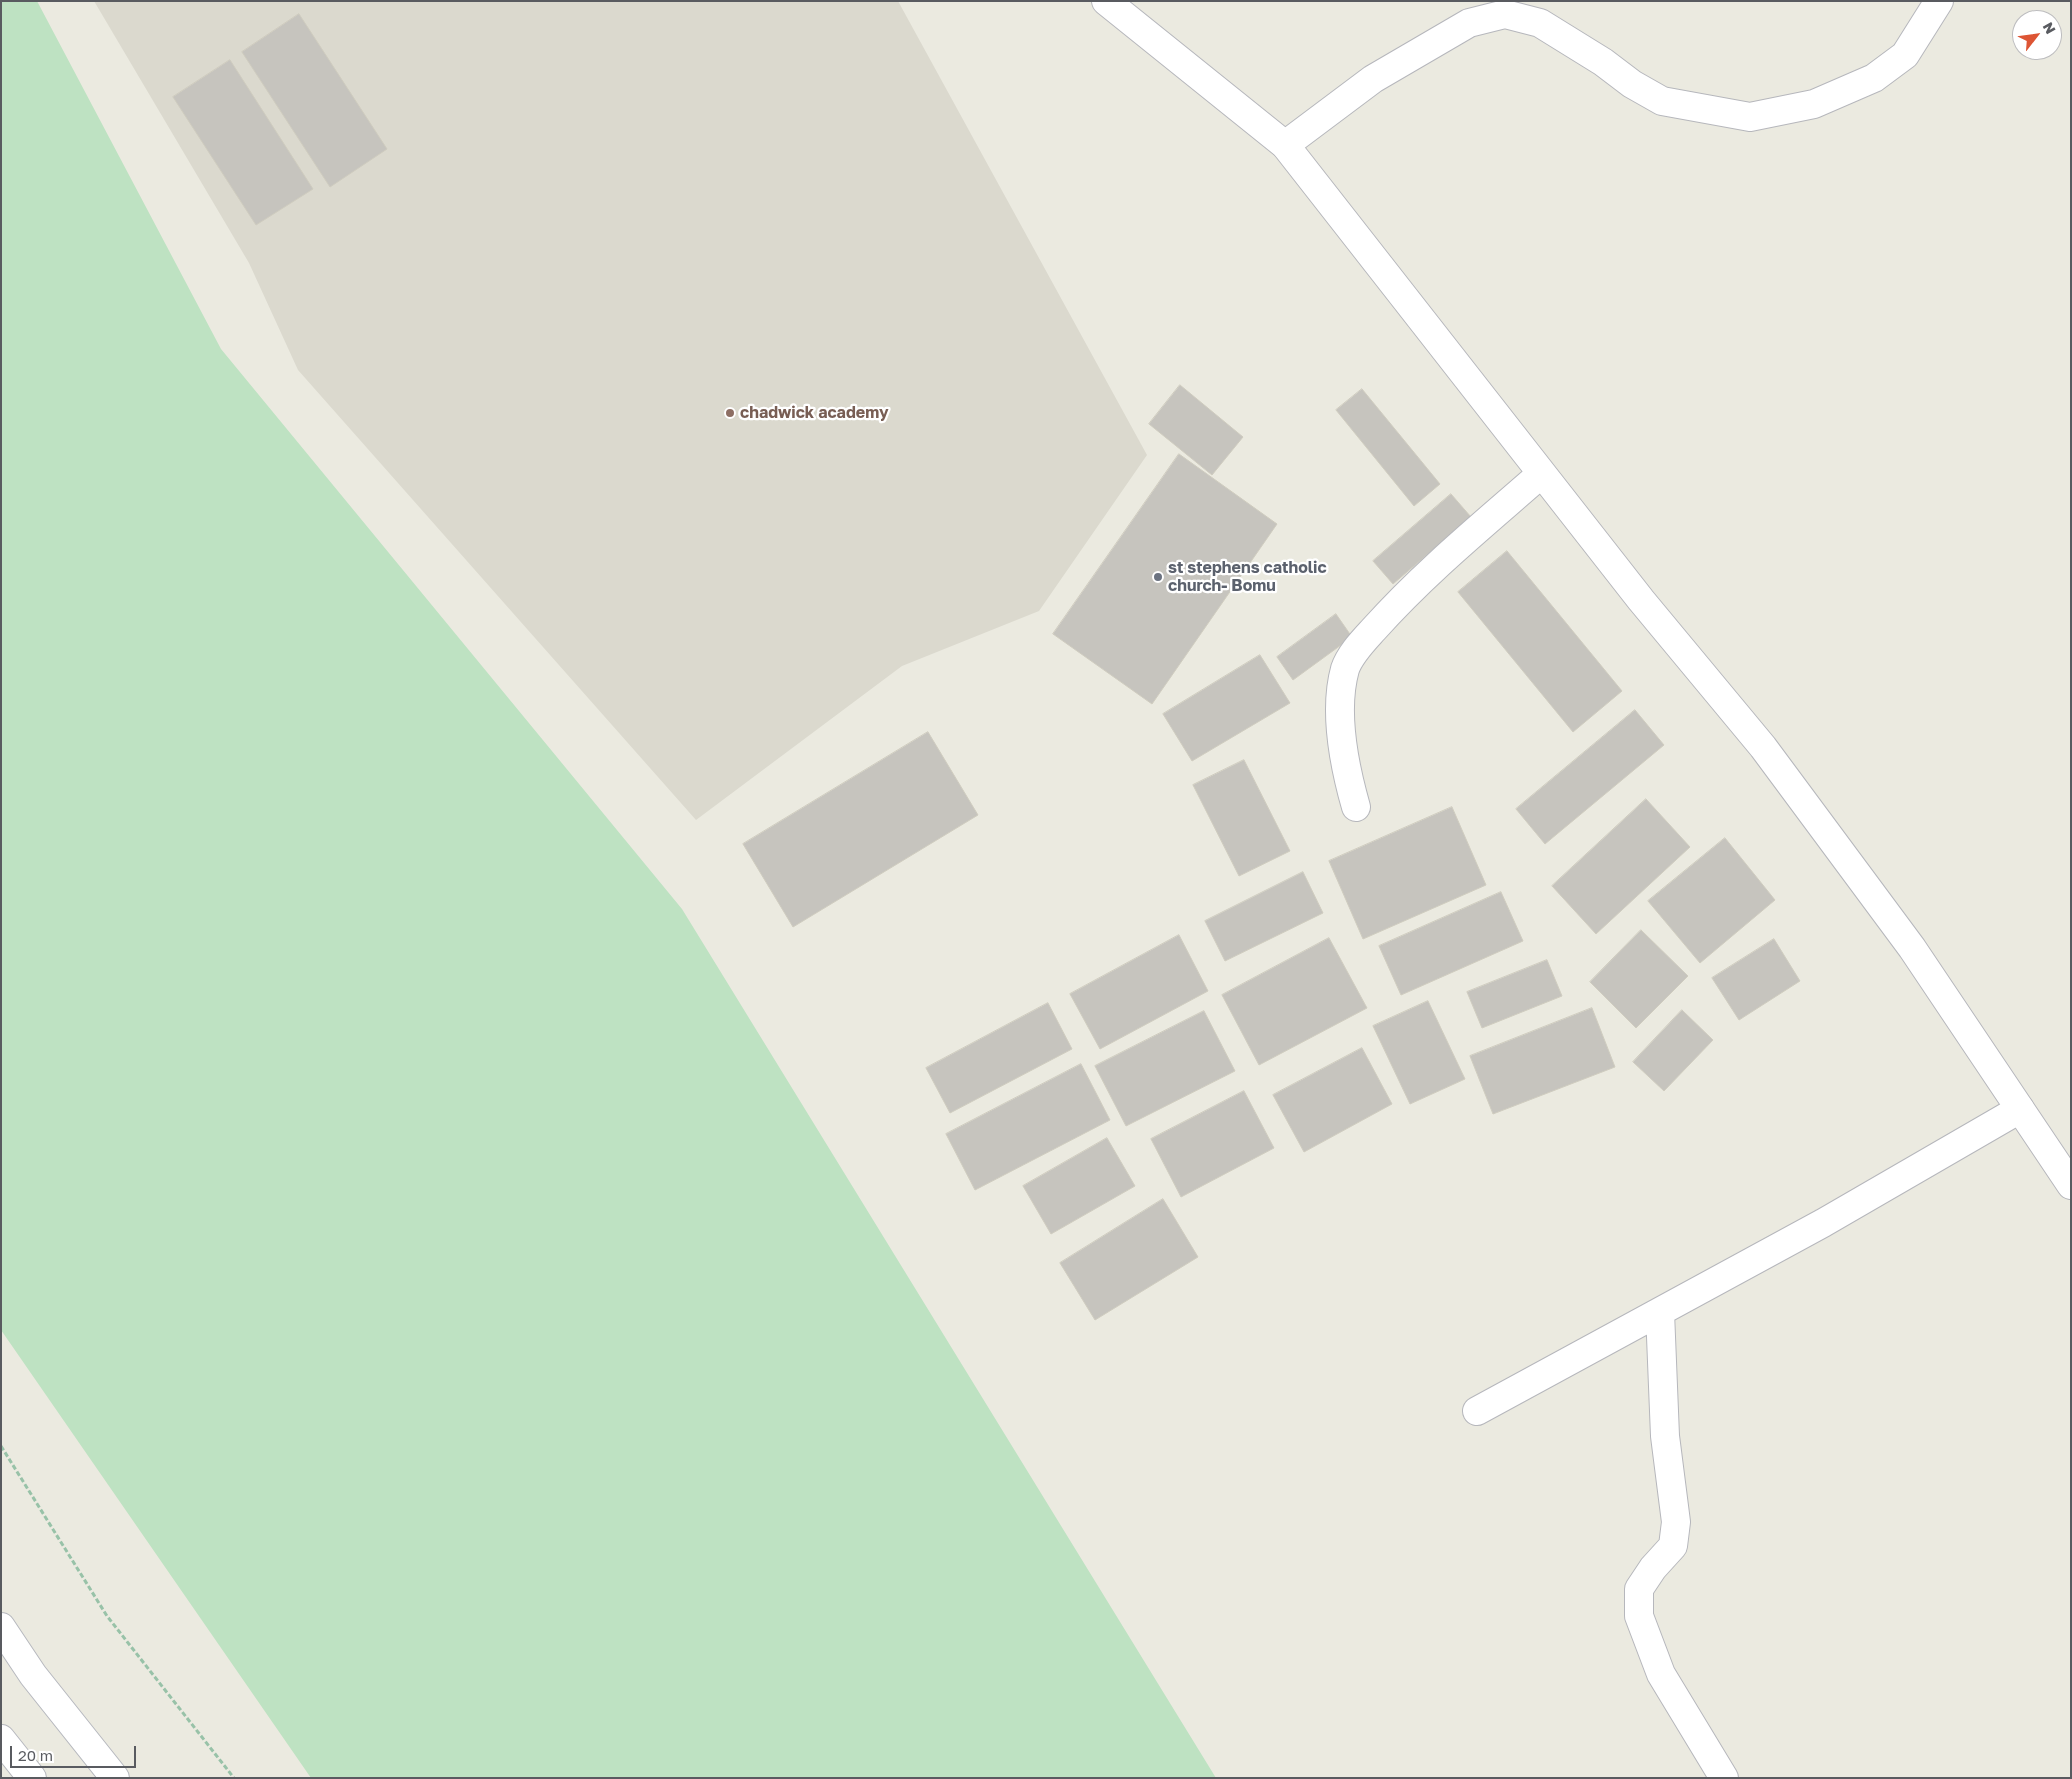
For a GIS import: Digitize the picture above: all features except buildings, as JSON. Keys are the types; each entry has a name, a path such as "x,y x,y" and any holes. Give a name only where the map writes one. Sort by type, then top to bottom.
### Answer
{"street":[{"path":"1106,1 1285,145 1641,600 1763,747 1912,948 2071,1184"},
{"path":"1285,145 1373,79 1469,22 1506,8 1540,23 1603,62 1632,84 1662,101 1750,117 1814,104 1874,78 1905,54 1939,1"},
{"path":"1356,807 1344,766 1340,702 1346,667 1357,648 1393,608 1457,548 1541,474"},
{"path":"1477,1412 1823,1223 2020,1109"},
{"path":"1660,1312 1664,1436 1676,1522 1673,1546 1642,1582 1639,1589 1639,1616 1661,1674 1724,1778"},
{"path":"1,1627 34,1675 115,1778"},
{"path":"1,1739 32,1778"}],"path":[{"path":"1,1446 107,1616 234,1778"}],"shaded area":[{"name":"chadwick academy","path":"94,1 898,1 1147,455 1039,611 902,666 696,820 298,370 249,263"}],"green space":[{"path":"1,1 37,1 221,349 682,909 1216,1778 311,1778 1,1330"}],"place":[{"name":"chadwick academy","path":"730,413"},
{"name":"st stephens catholic church- Bomu","path":"1158,577"}]}
